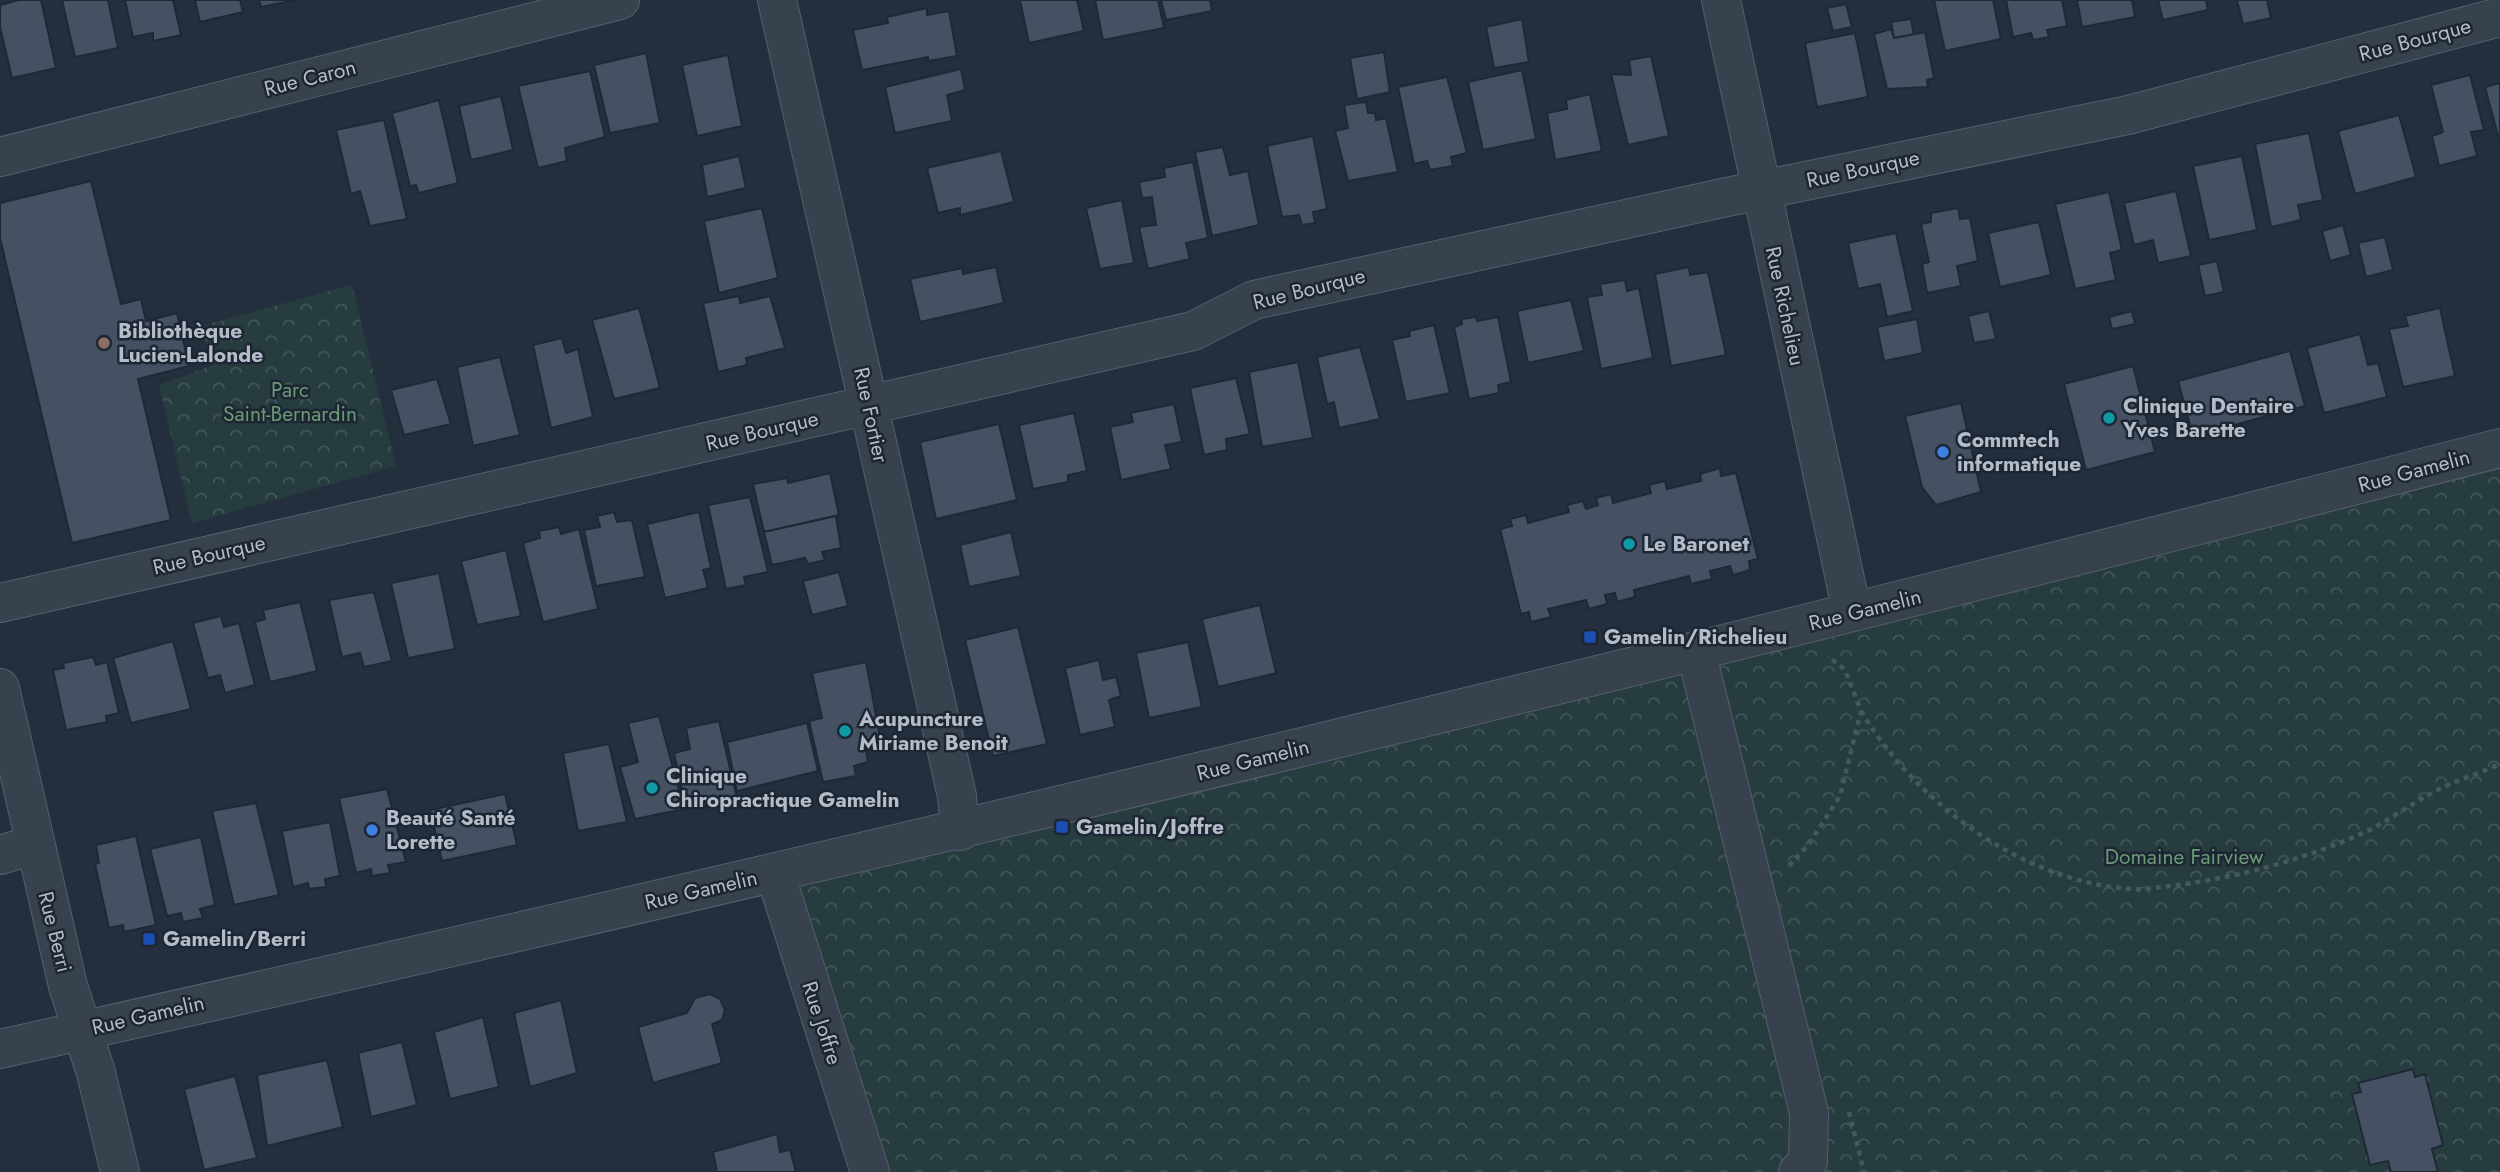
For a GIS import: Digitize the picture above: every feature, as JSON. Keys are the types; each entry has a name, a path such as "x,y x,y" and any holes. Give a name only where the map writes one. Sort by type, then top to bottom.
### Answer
{"street":[{"name":"Rue Caron","path":"0,158 620,0"},
{"name":"Rue Fortier","path":"777,0 957,796 960,831"},
{"name":"Rue Richelieu","path":"1721,0 1852,612"},
{"name":"Rue Bourque","path":"0,603 1193,331 1254,300 2128,115 2500,17"},
{"name":"Rue Gamelin","path":"0,1049 960,831 1696,651 2500,448"},
{"path":"1696,651 1809,1113 1808,1162 1798,1172"},
{"name":"Rue Berri","path":"0,688 17,850 83,1030 120,1172"},
{"name":"Rue Joffre","path":"775,873 870,1172"}],"path":[{"path":"1826,654 1845,670 1861,711 1873,731 1930,794 1983,839 2063,878 2134,890 2219,880 2305,855 2364,832 2434,792 2500,765"},
{"path":"1788,867 1809,844 1840,796 1861,711"},
{"path":"1848,1106 1864,1172"}],"green space":[{"name":"Parc Saint-Bernardin","path":"352,285 396,466 192,523 159,385 211,366 202,326"},
{"name":"Domaine Fairview","path":"2500,448 2500,1172 870,1172 775,873"}],"building":[{"path":"19,0 41,0 56,68 12,78 0,27 0,5"},
{"path":"62,0 108,0 118,48 75,57"},
{"path":"125,0 173,0 181,35 153,41 153,33 133,37"},
{"path":"195,0 240,0 243,12 200,22"},
{"path":"259,0 295,0 261,7"},
{"path":"1020,0 1077,0 1084,31 1029,43"},
{"path":"1095,0 1158,0 1164,28 1103,40"},
{"path":"1161,0 1210,0 1212,11 1166,20"},
{"path":"1934,0 1993,0 2001,39 1945,51"},
{"path":"2006,0 2062,0 2067,26 2047,30 2049,37 2033,40 2031,33 2013,37"},
{"path":"2077,0 2132,0 2135,17 2082,27"},
{"path":"2158,0 2206,0 2208,10 2163,20"},
{"path":"2237,0 2267,0 2271,18 2243,24"},
{"path":"1846,4 1852,27 1833,31 1827,8"},
{"path":"927,8 927,15 949,11 957,56 928,61 928,57 862,70 853,30 888,23 887,17"},
{"path":"1522,19 1529,62 1494,68 1486,27"},
{"path":"1911,19 1914,35 1894,38 1891,22"},
{"path":"1891,29 1894,38 1925,32 1934,78 1927,80 1928,87 1887,89 1874,34"},
{"path":"1855,33 1868,97 1817,107 1805,43"},
{"path":"1384,52 1390,92 1357,99 1350,58"},
{"path":"646,53 660,123 610,133 594,65"},
{"path":"728,55 742,126 697,136 682,65"},
{"path":"1651,56 1669,136 1628,145 1611,74 1631,75 1629,60"},
{"path":"961,69 965,90 947,95 952,121 895,133 885,87"},
{"path":"1522,70 1536,139 1483,150 1468,82"},
{"path":"590,71 605,137 565,148 567,161 538,168 518,86"},
{"path":"2470,75 2484,130 2471,132 2477,156 2439,166 2432,136 2443,132 2431,85"},
{"path":"1447,77 1467,153 1451,157 1453,166 1430,170 1427,161 1414,164 1398,87"},
{"path":"2500,83 2500,143 2485,87"},
{"path":"1590,94 1602,151 1555,160 1547,113 1567,109 1566,100"},
{"path":"501,96 513,150 471,160 459,106"},
{"path":"439,100 458,183 419,193 416,185 410,186 392,113"},
{"path":"1366,102 1368,113 1375,113 1376,120 1386,118 1398,172 1348,181 1335,131 1348,128 1344,105"},
{"path":"2399,115 2416,177 2355,194 2338,131"},
{"path":"384,120 407,219 370,226 360,191 351,194 336,130"},
{"path":"2309,133 2323,200 2298,205 2301,220 2271,227 2255,144"},
{"path":"1313,136 1327,209 1313,212 1315,223 1302,225 1299,215 1282,217 1267,146"},
{"path":"1223,147 1230,175 1248,171 1259,225 1212,236 1195,152"},
{"path":"1001,151 1014,202 960,215 960,208 938,213 927,168"},
{"path":"739,156 746,188 707,197 702,165"},
{"path":"2242,156 2257,230 2209,240 2193,166"},
{"path":"1193,162 1208,238 1186,243 1190,259 1148,269 1139,227 1156,225 1152,197 1142,198 1139,182 1165,177 1164,168"},
{"name":"Bibliothèque Lucien-Lalonde","path":"91,181 121,304 141,299 146,321 177,313 189,366 138,379 171,520 72,543 0,238 0,203"},
{"path":"2176,191 2191,256 2158,263 2153,240 2134,245 2124,203"},
{"path":"2109,192 2122,250 2110,253 2116,280 2075,289 2055,204"},
{"path":"1122,200 1134,263 1100,269 1086,208"},
{"path":"762,208 778,278 719,293 704,221"},
{"path":"1958,208 1960,219 1970,218 1978,261 1957,266 1961,286 1927,293 1922,264 1929,262 1921,224 1931,222 1931,213"},
{"path":"2039,222 2051,275 2000,287 1988,233"},
{"path":"2343,225 2351,255 2330,261 2322,231"},
{"path":"1896,233 1913,311 1887,317 1880,284 1858,289 1848,243"},
{"path":"2385,237 2393,270 2366,277 2358,243"},
{"path":"2217,261 2224,292 2205,296 2198,265"},
{"path":"996,267 1004,303 920,322 910,279 962,268 963,274"},
{"path":"1689,267 1690,275 1708,272 1726,355 1671,366 1655,274"},
{"path":"1625,280 1627,291 1639,288 1653,358 1601,369 1587,297 1602,295 1600,284"},
{"path":"739,296 740,303 770,296 785,348 746,358 747,365 718,372 703,303"},
{"path":"1571,300 1584,351 1528,363 1517,311"},
{"path":"639,308 660,388 614,399 592,320"},
{"path":"2440,308 2455,376 2403,387 2389,329 2408,326 2405,316"},
{"path":"1989,311 1996,339 1974,343 1968,316"},
{"path":"2132,311 2135,324 2112,329 2109,317"},
{"path":"1476,317 1477,321 1498,317 1511,382 1498,385 1499,393 1469,399 1454,327 1462,324 1461,319"},
{"path":"1917,319 1923,353 1884,361 1877,327"},
{"path":"1434,325 1450,393 1406,402 1392,340 1410,336 1409,331"},
{"path":"2360,334 2368,365 2378,363 2387,397 2324,413 2307,348"},
{"path":"562,338 566,353 578,349 593,417 551,428 533,345"},
{"path":"1360,347 1380,419 1339,428 1334,402 1327,404 1317,357"},
{"path":"2290,351 2305,406 2193,436 2178,381"},
{"path":"500,357 520,435 473,446 457,367"},
{"path":"1298,362 1313,438 1262,447 1249,372"},
{"name":"Clinique Dentaire Yves Barette","path":"2133,366 2155,452 2086,470 2064,384"},
{"path":"1236,378 1250,434 1226,439 1227,450 1204,455 1190,388"},
{"path":"437,379 451,424 404,435 391,390"},
{"name":"Commtech informatique","path":"1961,403 1981,492 1936,505 1922,487 1905,416"},
{"path":"1174,404 1182,442 1165,445 1171,469 1121,480 1110,427 1133,422 1131,413"},
{"path":"1074,413 1087,471 1068,475 1068,482 1033,489 1019,425"},
{"path":"999,424 1017,500 936,519 920,442"},
{"name":"Le Baronet","path":"1720,468 1721,476 1736,473 1758,559 1749,561 1750,570 1733,575 1730,566 1710,571 1712,579 1691,584 1689,576 1634,590 1635,597 1617,602 1615,593 1605,595 1607,604 1589,609 1586,600 1548,609 1551,617 1531,622 1529,612 1521,614 1500,529 1512,526 1510,519 1526,515 1528,523 1569,512 1567,505 1583,501 1586,509 1598,505 1596,498 1611,494 1613,503 1651,493 1649,485 1665,481 1667,489 1701,481 1700,474"},
{"path":"830,473 839,515 764,532 753,484 787,478 788,483"},
{"path":"750,497 768,572 744,577 746,585 726,589 708,505"},
{"path":"614,512 617,522 632,520 645,577 596,586 584,530 600,527 597,516"},
{"path":"699,512 711,568 703,570 708,588 665,598 647,524"},
{"path":"836,516 841,548 822,552 825,560 808,564 805,558 772,565 764,532"},
{"path":"559,527 561,534 579,529 598,609 543,622 523,543 540,538 539,531"},
{"path":"1011,532 1021,576 969,587 960,545"},
{"path":"506,550 521,616 477,625 461,561"},
{"path":"839,572 848,606 812,615 803,581"},
{"path":"439,573 455,649 408,658 391,583"},
{"path":"374,592 392,661 364,667 360,653 342,657 329,600"},
{"path":"300,602 317,671 270,682 255,622 265,619 263,610"},
{"path":"1260,605 1276,673 1218,687 1202,619"},
{"path":"221,616 224,627 239,623 255,685 225,693 220,675 208,678 193,623"},
{"path":"1018,627 1047,744 993,756 965,640"},
{"path":"173,641 191,709 131,723 113,658"},
{"path":"1188,642 1202,707 1149,718 1136,653"},
{"path":"93,657 96,665 107,662 119,713 106,716 107,722 66,730 53,670 64,668 63,663"},
{"path":"1099,660 1103,680 1116,677 1121,696 1109,700 1115,727 1080,735 1065,668"},
{"name":"Acupuncture Miriame Benoit","path":"866,662 881,742 865,744 868,762 854,766 856,776 823,782 809,721 822,718 812,673"},
{"name":"Clinique Chiropractique Gamelin","path":"659,716 684,809 635,819 620,767 638,762 628,723"},
{"path":"719,721 737,799 686,809 674,753 690,749 686,728"},
{"path":"807,723 818,771 737,791 727,742"},
{"path":"609,744 627,822 578,831 563,753"},
{"name":"Beauté Santé Lorette","path":"387,789 406,862 388,865 390,873 372,876 371,869 356,873 339,798"},
{"path":"505,794 517,845 442,861 430,810"},
{"path":"256,803 279,895 234,905 212,811"},
{"path":"330,822 340,876 325,879 326,887 309,889 308,883 293,887 282,831"},
{"path":"136,836 156,925 124,932 123,925 109,928 95,864 99,863 96,845"},
{"path":"201,837 215,905 200,909 203,918 183,922 181,913 167,916 150,849"},
{"path":"710,994 720,999 725,1010 722,1020 712,1024 722,1063 653,1083 638,1027 687,1013 695,998"},
{"path":"561,1000 577,1073 530,1087 514,1013"},
{"path":"483,1017 499,1087 450,1099 434,1032"},
{"path":"402,1042 417,1105 371,1117 358,1053"},
{"path":"327,1060 343,1127 267,1146 257,1075"},
{"path":"2413,1069 2415,1077 2425,1074 2443,1145 2432,1149 2438,1172 2391,1172 2388,1161 2370,1165 2352,1094 2361,1092 2358,1083"},
{"path":"235,1076 257,1158 204,1170 184,1089"},
{"path":"777,1134 780,1152 790,1150 796,1172 717,1172 713,1152"}],"place":[{"name":"Bibliothèque Lucien-Lalonde","path":"104,343"},
{"name":"Clinique Dentaire Yves Barette","path":"2109,418"},
{"name":"Commtech informatique","path":"1943,452"},
{"name":"Le Baronet","path":"1629,544"},
{"name":"Gamelin/Richelieu","path":"1590,637"},
{"name":"Acupuncture Miriame Benoit","path":"845,731"},
{"name":"Clinique Chiropractique Gamelin","path":"652,788"},
{"name":"Gamelin/Joffre","path":"1062,827"},
{"name":"Beauté Santé Lorette","path":"372,830"},
{"name":"Gamelin/Berri","path":"149,939"}]}
